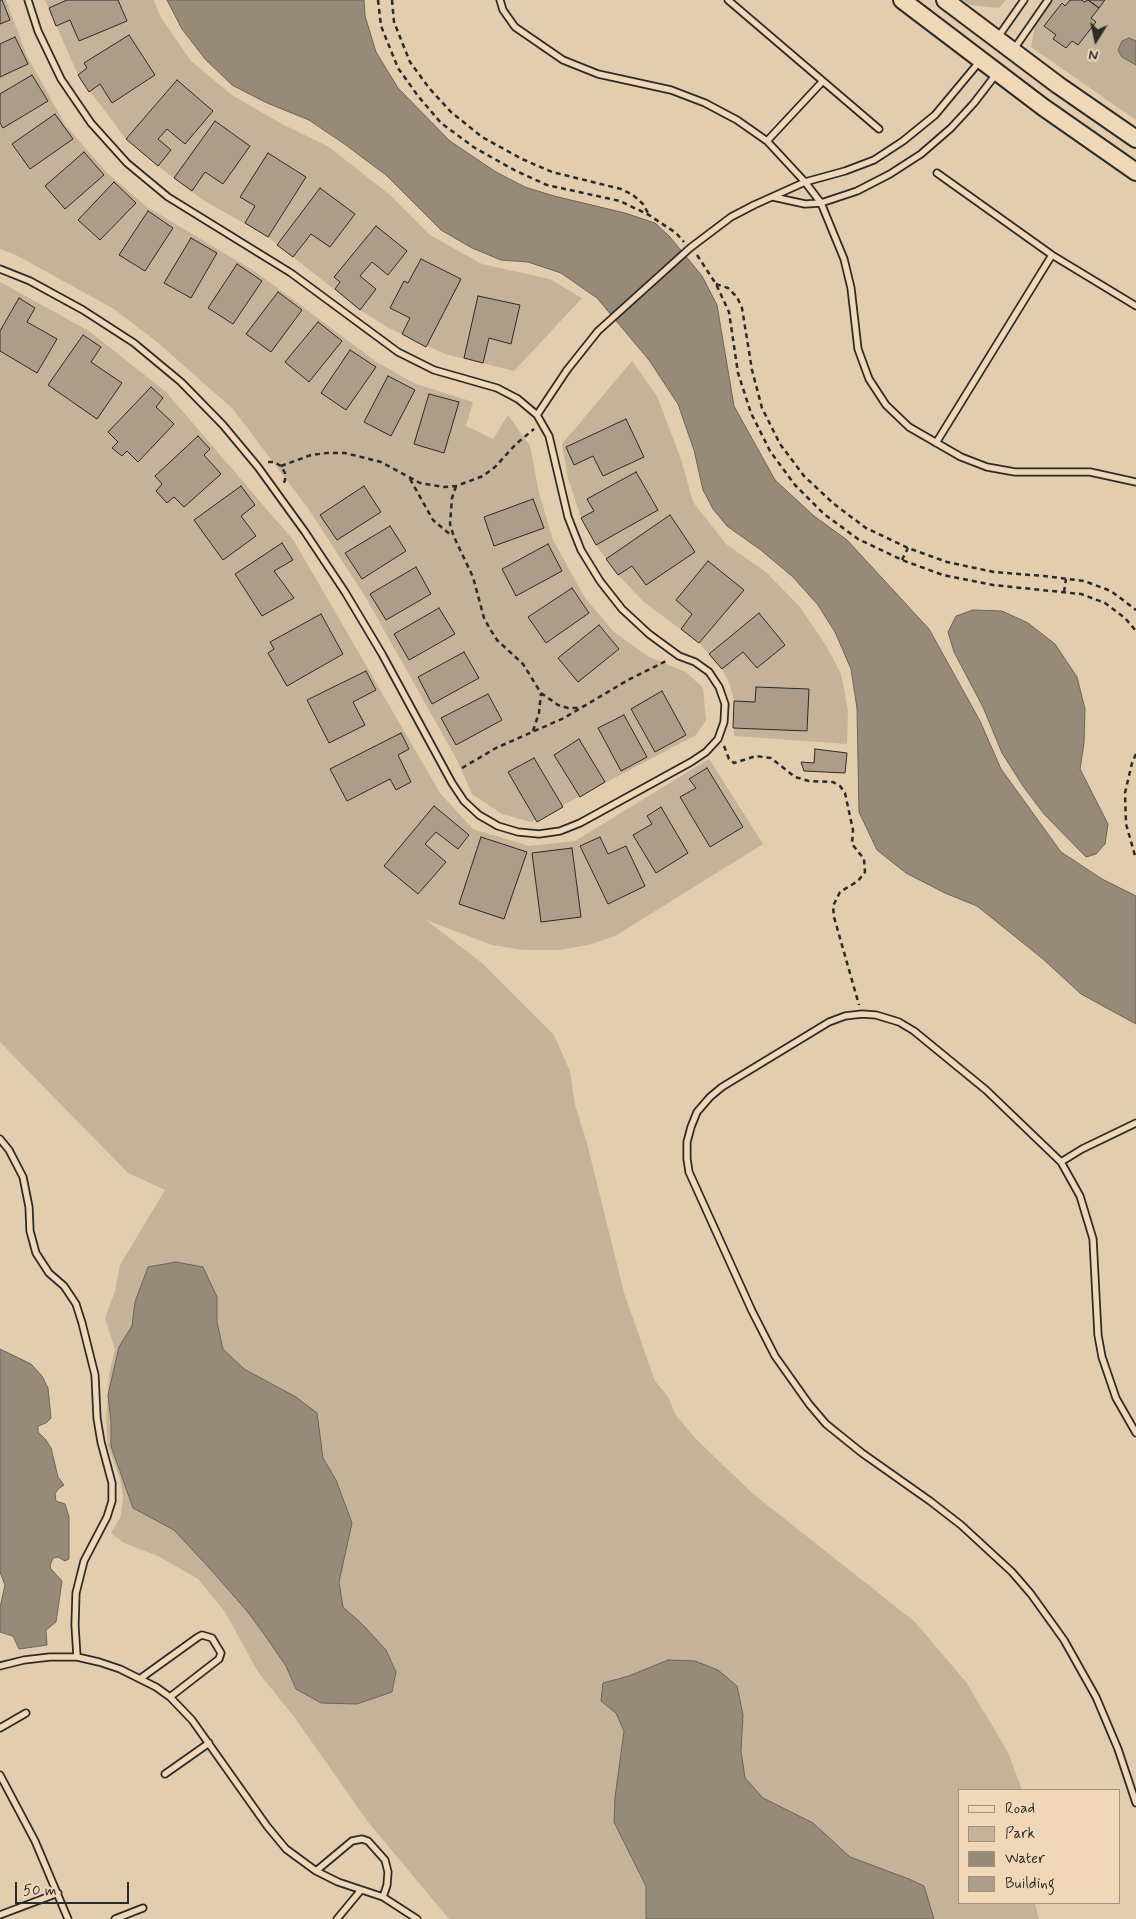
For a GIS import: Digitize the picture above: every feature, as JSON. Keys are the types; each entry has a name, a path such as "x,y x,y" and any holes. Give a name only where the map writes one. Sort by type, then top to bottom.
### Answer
{"street":[{"path":"902,0 980,61 1136,172"},
{"path":"945,0 996,39 1136,139"},
{"path":"980,61 996,39"},
{"path":"997,73 1013,51"}],"lane":[{"path":"0,269 30,281 83,310 134,344 181,382 223,425 258,467 345,592 382,654 452,783 474,810 498,826 518,832 539,834 560,831 580,823 691,762 706,752 718,739 724,722 725,704 719,687 709,672 694,662 679,656 648,634 622,610 595,574 568,517 559,482 554,451 549,436 537,415 518,400 497,388 434,370 398,352 291,273 168,196 127,163 91,123 61,79 38,32 28,0"},
{"path":"500,0 503,10 514,27 563,60 598,74 671,90 705,103 737,120 767,141 805,182 821,203 844,259 851,288 858,349 869,379 886,405 909,427 961,457 987,467 1015,472 1090,472 1136,482"},
{"path":"728,0 879,129"},
{"path":"996,39 1024,0"},
{"path":"1013,51 1048,0"},
{"path":"537,415 567,370 598,331 690,248 724,222 754,205 805,182 845,171 874,160 935,115 980,61"},
{"path":"773,197 805,204 821,203 865,187 890,174 921,154 951,128 974,103 997,73"},
{"path":"767,141 822,82"},
{"path":"937,173 1052,255 1136,306"},
{"path":"936,444 1052,255"},
{"path":"1136,1433 1116,1398 1102,1357 1098,1335 1093,1239 1080,1196 1061,1162 986,1090 914,1031 888,1018 862,1014 845,1016 829,1022 722,1087 697,1112 687,1142 686,1158 689,1172 762,1334 790,1378 826,1424 862,1453 961,1525 1012,1572 1032,1594 1064,1640 1096,1697 1118,1749 1136,1804"},
{"path":"1061,1162 1082,1149 1136,1123"},
{"path":"0,1139 9,1150 22,1178 29,1207 30,1230 36,1253 49,1272 64,1286 76,1304 95,1375 97,1418 112,1483 112,1501 107,1518 84,1561 76,1593 74,1625 77,1657"},
{"path":"141,1678 202,1635 212,1638 221,1653 220,1659 170,1697"},
{"path":"0,1666 24,1660 50,1657 77,1657 99,1662 141,1678 170,1697 192,1720 267,1826 286,1849 316,1871 383,1897 417,1919"},
{"path":"0,1728 26,1713"},
{"path":"165,1774 209,1743"},
{"path":"0,1775 35,1840 68,1919"},
{"path":"316,1871 352,1841 362,1839 368,1841 384,1860 388,1872 387,1885 383,1897"},
{"path":"338,1919 361,1890"},
{"path":"0,1915 58,1893"},
{"path":"115,1919 143,1908"}],"path":[{"path":"378,0 381,26 398,68 418,96 441,122 475,148 524,175 547,185 620,201 649,215 676,233 687,244"},
{"path":"392,0 394,22 410,62 429,88 451,112 482,137 522,159 552,172 622,189 633,195 649,215"},
{"path":"693,250 716,284 729,312 738,374 748,405 770,451 795,485 824,514 858,539 902,560 943,575 993,585 1081,594 1104,603 1125,618 1136,631"},
{"path":"716,284 728,288 737,297 742,308 752,370 762,408 786,452 804,476 834,504 866,528 908,548 947,562 994,572 1084,581 1111,591 1136,610"},
{"path":"281,466 311,455 345,453 381,462 410,478 432,486 456,486 483,476 495,468 528,432 542,423"},
{"path":"258,467 265,462 274,462 281,466 285,473 285,480 282,487 276,492"},
{"path":"410,478 433,520 454,537"},
{"path":"456,486 450,511 454,537 470,570 484,618 490,629 497,640 526,669 541,694 558,705 579,708"},
{"path":"902,560 908,548"},
{"path":"1064,592 1066,579"},
{"path":"462,768 496,748 564,718 628,680 679,656"},
{"path":"533,732 539,713 541,694"},
{"path":"718,739 724,746 729,759 734,763 756,756 771,758 795,777 809,781 833,782 845,792 853,830 852,844 864,859 865,872 858,881 840,892 833,906 834,917 862,1014"},
{"path":"1136,754 1125,793 1126,824 1136,858"}],"green space":[{"path":"0,0 6,0 27,56 66,126 108,174 147,207 256,272 378,363 416,384 473,402 466,426 493,439 508,415 530,446 539,493 553,540 585,598 614,632 649,657 686,672 703,688 706,720 696,735 531,822 502,814 472,794 457,760 366,598 310,511 233,409 157,342 114,309 16,255 0,249"},
{"path":"45,0 154,0 160,16 191,61 232,95 280,123 329,147 390,195 430,235 482,264 550,279 582,298 514,371 445,354 389,328 360,310 268,237 203,200 126,139 78,75"},
{"path":"963,0 1006,0 999,8 970,5"},
{"path":"1052,0 1136,0 1136,120 1031,47 1036,21"},
{"path":"0,282 89,331 166,392 294,541 440,793 473,829 529,846 575,841 709,759 763,844 615,936 588,945 559,950 524,950 492,945 426,920 482,963 554,1035 570,1071 575,1105 587,1143 624,1293 655,1381 669,1398 675,1414 695,1438 752,1493 915,1622 966,1682 1008,1752 1022,1789 958,1789 958,1904 1035,1904 1039,1919 449,1919 368,1822 295,1718 258,1672 225,1612 198,1579 158,1556 124,1543 111,1533 121,1516 123,1495 120,1479 108,1446 106,1422 109,1375 115,1349 105,1318 115,1291 120,1265 165,1190 128,1173 0,1042"},
{"path":"632,361 657,396 681,459 693,502 726,544 766,572 800,607 827,647 841,674 848,710 847,744 734,736 734,701 729,682 722,669 699,643 644,602 618,575 596,545 581,518 568,478 562,444"}],"water":[{"path":"167,0 364,0 365,16 376,52 398,88 450,141 496,172 525,187 625,213 655,223 670,237 702,276 717,305 734,406 775,480 814,516 847,540 929,629 980,721 1001,769 1061,852 1102,879 1136,896 1136,1024 1081,994 1043,959 977,906 945,893 906,873 877,850 859,812 857,708 851,669 835,632 818,605 793,577 762,551 727,526 713,509 703,490 694,450 678,404 649,360 597,298 561,273 528,262 501,260 472,248 441,230 386,175 343,143 309,120 267,103 232,85 205,59 182,29"},
{"path":"1129,38 1136,41 1136,65 1122,57 1118,50 1122,41"},
{"path":"973,610 1002,611 1028,623 1055,644 1077,677 1085,709 1084,743 1080,769 1108,824 1105,844 1096,854 1086,857 1044,814 1002,753 983,707 954,652 948,632 956,616"},
{"path":"176,1262 203,1267 217,1297 217,1322 223,1349 244,1369 296,1397 317,1413 323,1458 336,1480 352,1523 339,1582 343,1607 386,1650 396,1672 392,1692 357,1704 321,1703 296,1689 286,1666 264,1634 213,1572 174,1530 133,1508 111,1446 108,1395 119,1347 132,1326 135,1302 148,1267"},
{"path":"0,1349 31,1364 42,1376 48,1388 51,1418 46,1423 38,1426 38,1432 51,1448 58,1477 64,1485 55,1494 56,1501 65,1504 69,1517 69,1559 65,1561 58,1557 53,1558 50,1566 62,1581 56,1622 46,1630 47,1645 19,1649 13,1636 0,1632 0,1608 5,1585 0,1572"},
{"path":"668,1660 695,1661 718,1670 737,1686 743,1715 741,1751 745,1778 763,1798 813,1823 850,1857 924,1886 934,1919 646,1919 646,1886 614,1822 615,1798 624,1731 616,1713 601,1701 603,1683 629,1676"}],"building":[{"path":"0,0 2,0 10,20 0,24"},
{"path":"67,0 118,0 127,21 79,41 70,20 56,26 49,8"},
{"path":"1070,0 1082,0 1084,2 1088,0 1099,8 1091,18 1096,22 1078,45 1072,41 1066,48 1053,39 1056,35 1044,26 1062,3 1065,6"},
{"path":"1088,0 1105,0 1099,8"},
{"path":"129,35 155,75 112,103 100,84 89,92 78,75 87,68 84,63"},
{"path":"15,37 28,64 0,77 0,44"},
{"path":"32,75 48,101 3,128 0,123 0,94"},
{"path":"177,80 213,111 185,144 167,129 158,139 171,150 158,166 126,139"},
{"path":"55,114 73,139 30,169 12,144"},
{"path":"215,121 250,146 223,184 205,172 192,191 174,178"},
{"path":"84,152 104,175 65,209 45,186"},
{"path":"268,153 306,177 268,237 245,223 255,206 240,197"},
{"path":"114,182 136,203 100,240 78,220"},
{"path":"320,188 355,214 330,247 311,234 293,257 277,245"},
{"path":"148,211 173,228 145,271 119,255"},
{"path":"376,226 407,251 388,275 372,262 360,276 376,289 360,310 335,289 340,282 334,277"},
{"path":"191,238 217,253 191,298 164,283"},
{"path":"421,259 461,279 426,347 402,334 410,318 390,308 404,281 408,283"},
{"path":"237,264 262,281 233,324 208,308"},
{"path":"278,292 302,310 271,352 246,334"},
{"path":"478,296 520,305 511,344 489,338 483,363 464,358"},
{"path":"19,298 35,308 27,322 57,339 37,373 0,351 0,331"},
{"path":"318,322 342,341 309,382 285,362"},
{"path":"83,335 101,347 91,362 122,383 97,419 48,385"},
{"path":"350,350 376,367 346,410 321,393"},
{"path":"388,376 415,390 391,436 364,422"},
{"path":"151,387 163,398 156,407 174,424 138,462 127,451 122,456 112,448 118,442 108,432"},
{"path":"429,394 459,402 444,453 414,444"},
{"path":"626,419 644,457 603,476 593,456 574,465 566,447"},
{"path":"198,436 210,449 204,455 221,474 184,507 174,497 167,503 156,491 162,484 155,476"},
{"path":"636,472 658,510 596,545 581,518 594,511 587,499"},
{"path":"241,486 255,505 241,516 256,536 223,560 194,520"},
{"path":"364,486 381,512 337,540 320,515"},
{"path":"533,499 544,528 494,546 484,517"},
{"path":"670,515 695,552 646,585 632,566 618,575 606,559"},
{"path":"390,526 406,551 362,579 345,553"},
{"path":"282,543 293,560 274,571 294,598 262,616 235,574"},
{"path":"548,544 562,571 516,596 502,569"},
{"path":"708,561 744,590 699,643 681,629 692,614 676,600"},
{"path":"416,567 431,594 386,620 370,594"},
{"path":"572,588 589,613 546,643 528,617"},
{"path":"439,608 455,634 409,660 394,634"},
{"path":"759,613 785,645 757,668 743,652 722,669 709,654"},
{"path":"321,614 343,654 287,686 268,653 274,649 270,642"},
{"path":"599,625 619,649 578,682 558,658"},
{"path":"464,652 479,678 432,704 418,677"},
{"path":"366,671 376,690 353,702 365,725 329,743 307,700"},
{"path":"756,687 809,689 807,731 733,728 734,701 755,702"},
{"path":"662,691 686,735 655,752 631,709"},
{"path":"488,694 502,720 456,745 441,718"},
{"path":"624,715 647,757 621,771 598,728"},
{"path":"401,733 409,749 398,755 411,782 396,790 390,779 347,801 330,769"},
{"path":"579,739 605,782 580,797 554,755"},
{"path":"815,749 847,753 845,773 804,771 801,762 814,763"},
{"path":"534,758 563,807 537,822 508,772"},
{"path":"707,768 743,827 710,847 680,797 696,788 689,779"},
{"path":"434,806 469,835 458,849 436,832 425,844 446,862 418,894 384,866"},
{"path":"661,807 688,853 656,873 633,835 652,824 647,816"},
{"path":"481,837 527,852 504,919 459,904"},
{"path":"600,837 608,854 626,846 645,886 608,904 580,846"},
{"path":"572,848 581,917 541,922 532,853"}]}
